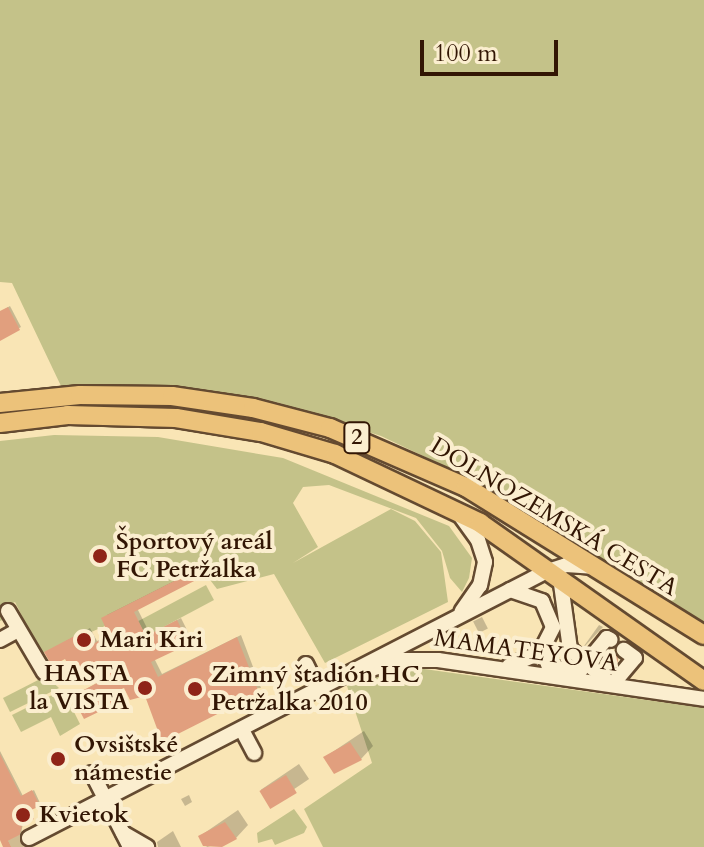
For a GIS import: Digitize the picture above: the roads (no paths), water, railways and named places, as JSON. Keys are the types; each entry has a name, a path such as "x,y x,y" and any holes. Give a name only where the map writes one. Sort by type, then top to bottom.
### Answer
{"main road":[{"name":"DOLNOZEMSKÁ CESTA","path":"0,403 153,395 291,417 432,469 601,568 704,635"},
{"name":"DOLNOZEMSKÁ CESTA","path":"0,423 92,415 224,424 335,454 454,508 555,573 704,681"}],"street":[{"path":"452,619 474,596 485,564 478,540 454,508"},
{"path":"601,568 572,565 555,573 570,649 612,685 630,654"},
{"name":"MAMATEYOVA","path":"29,838 345,678 452,619 510,590 555,573"},
{"path":"501,668 543,650 552,632 542,601 510,590"},
{"path":"8,611 44,672"},
{"path":"0,640 18,630"},
{"path":"552,632 569,633"},
{"path":"543,650 555,669 579,672 607,638 611,640"},
{"name":"MAMATEYOVA","path":"345,678 409,659 501,668 704,699"},
{"path":"306,664 319,691"},
{"path":"242,730 254,753"},
{"path":"92,773 126,840 147,847"}],"tunnel":[{"path":"11,847 29,838"}],"place":[{"name":"Športový areál FC Petržalka","path":"100,556"},
{"name":"Mari Kiri","path":"84,640"},
{"name":"HASTA la VISTA","path":"145,688"},
{"name":"Zimný štadión HC Petržalka 2010","path":"195,689"},
{"name":"Ovsištské námestie","path":"58,759"},
{"name":"Kvietok","path":"23,815"}]}
